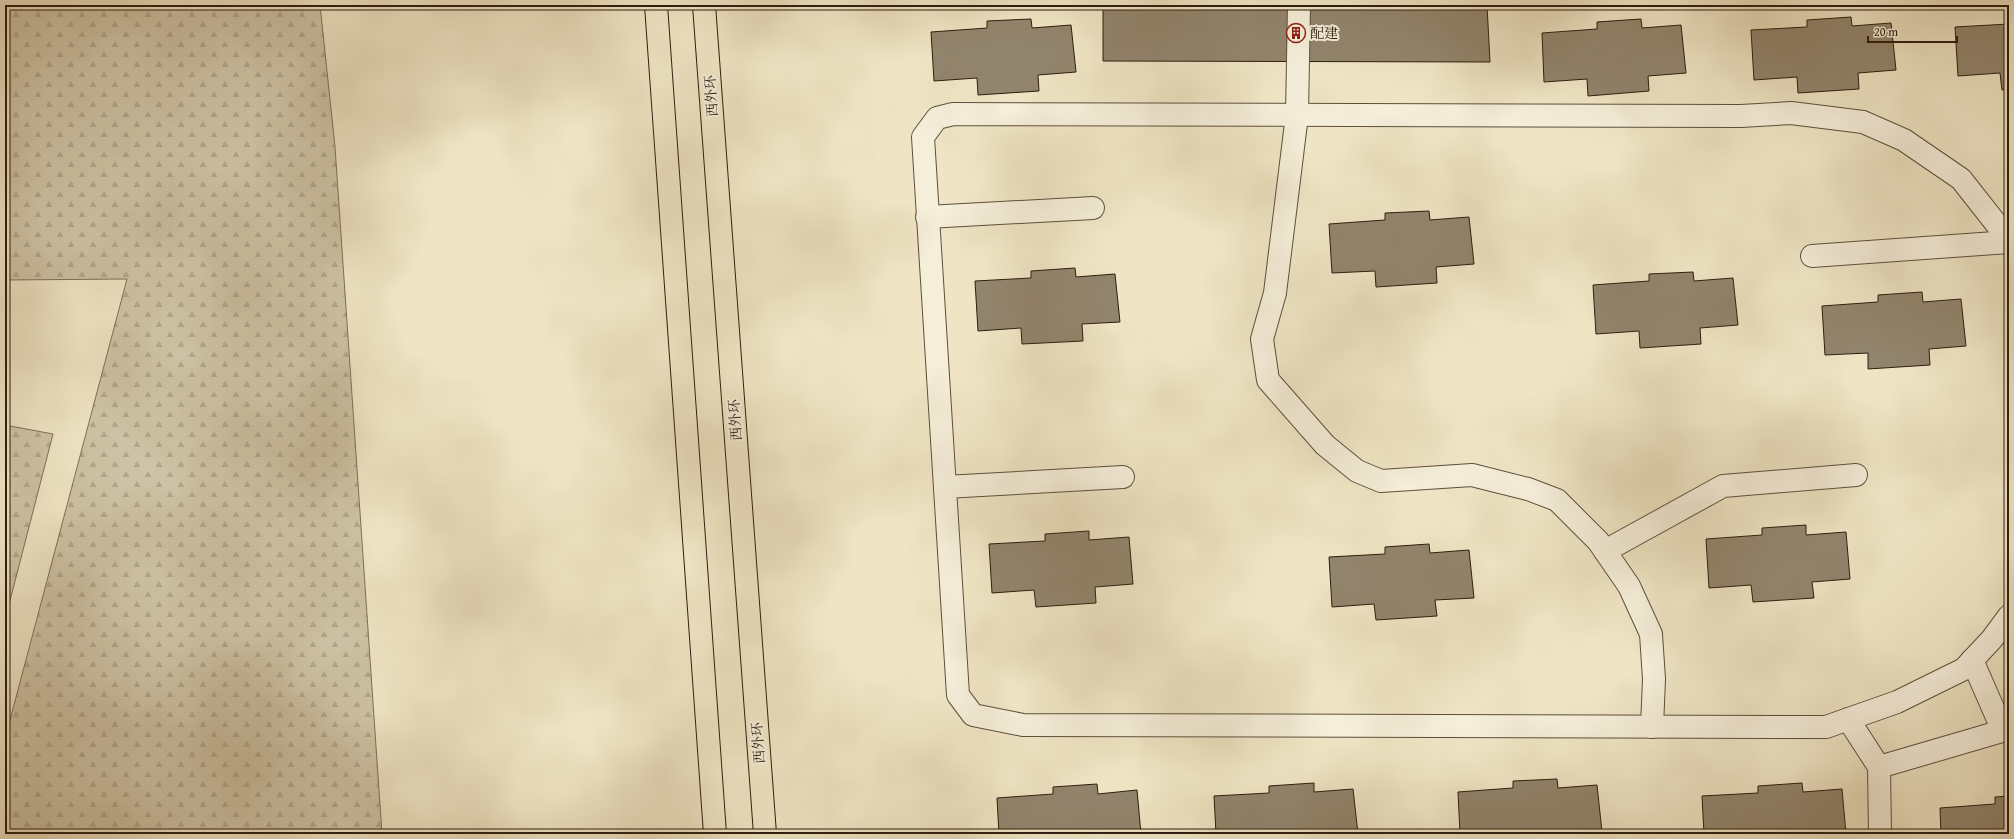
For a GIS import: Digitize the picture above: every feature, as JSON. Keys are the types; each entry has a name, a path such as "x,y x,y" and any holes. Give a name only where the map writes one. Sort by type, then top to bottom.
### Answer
{"highway":[{"path":"656,5 715,834"},
{"name":"西外环","path":"704,5 765,834"}],"street":[{"path":"1299,5 1297,115 1275,293 1262,338 1268,380 1325,445 1357,471 1381,481 1472,476 1528,489 1558,500 1598,540 1629,586 1651,634 1654,679 1652,727"},
{"path":"2009,241 1961,179 1904,140 1863,122 1791,113 1741,116 953,114 937,118 923,137 958,695 973,715 1023,725 1826,727 1897,702 1964,669 1992,639 2009,616"},
{"path":"928,217 1093,208"},
{"path":"1812,256 2009,241"},
{"path":"1605,551 1723,486 1856,475"},
{"path":"945,487 1123,477"},
{"path":"1879,767 2006,730 1972,660"},
{"path":"1848,719 1879,767 1880,834"}],"green space":[{"path":"5,5 320,5 335,147 382,834 5,834 5,739 127,279 5,280"},
{"path":"5,425 53,434 5,620"}],"building":[{"name":"配建","path":"1103,5 1487,5 1490,62 1103,61"},
{"path":"1851,17 1852,26 1891,23 1896,70 1858,73 1859,89 1798,93 1797,77 1754,80 1751,30 1807,27 1807,20"},
{"path":"1031,19 1032,28 1071,25 1076,72 1038,75 1039,91 978,95 977,78 934,81 931,32 987,28 987,21"},
{"path":"1641,19 1642,28 1681,25 1686,73 1648,76 1649,91 1588,96 1587,79 1544,82 1542,33 1597,29 1597,22"},
{"path":"2009,24 2009,89 2002,90 2000,73 1958,76 1955,27"},
{"path":"1429,211 1430,220 1469,217 1474,264 1436,267 1437,283 1376,287 1375,271 1332,273 1329,224 1385,220 1385,213"},
{"path":"1075,268 1076,277 1115,274 1120,322 1082,324 1083,341 1022,344 1021,328 978,331 975,281 1031,278 1031,271"},
{"path":"1693,272 1694,281 1733,278 1738,325 1700,328 1701,344 1640,348 1639,331 1596,334 1593,285 1649,281 1649,274"},
{"path":"1922,292 1923,302 1961,299 1966,346 1929,349 1930,365 1868,369 1868,353 1825,355 1822,306 1878,302 1878,295"},
{"path":"1806,525 1806,535 1846,532 1850,579 1812,582 1814,598 1753,602 1751,585 1709,588 1706,539 1762,535 1762,528"},
{"path":"1089,531 1089,540 1129,537 1133,584 1095,587 1096,603 1036,607 1034,590 992,593 989,544 1045,541 1045,534"},
{"path":"1429,544 1430,553 1469,550 1474,598 1435,600 1437,616 1376,620 1374,604 1332,607 1329,557 1385,554 1385,547"},
{"path":"1557,779 1558,788 1597,785 1602,832 1575,834 1460,834 1458,792 1513,788 1513,781"},
{"path":"1314,783 1314,792 1353,789 1358,834 1216,834 1214,796 1269,793 1269,786"},
{"path":"1802,783 1803,792 1842,789 1846,834 1704,834 1702,796 1758,793 1758,786"},
{"path":"1097,784 1098,794 1137,790 1141,834 999,834 997,798 1053,794 1053,787"},
{"path":"2009,796 2009,834 1941,834 1940,808 1995,804 1995,797"}],"place":[{"name":"配建","path":"1296,33"}]}
